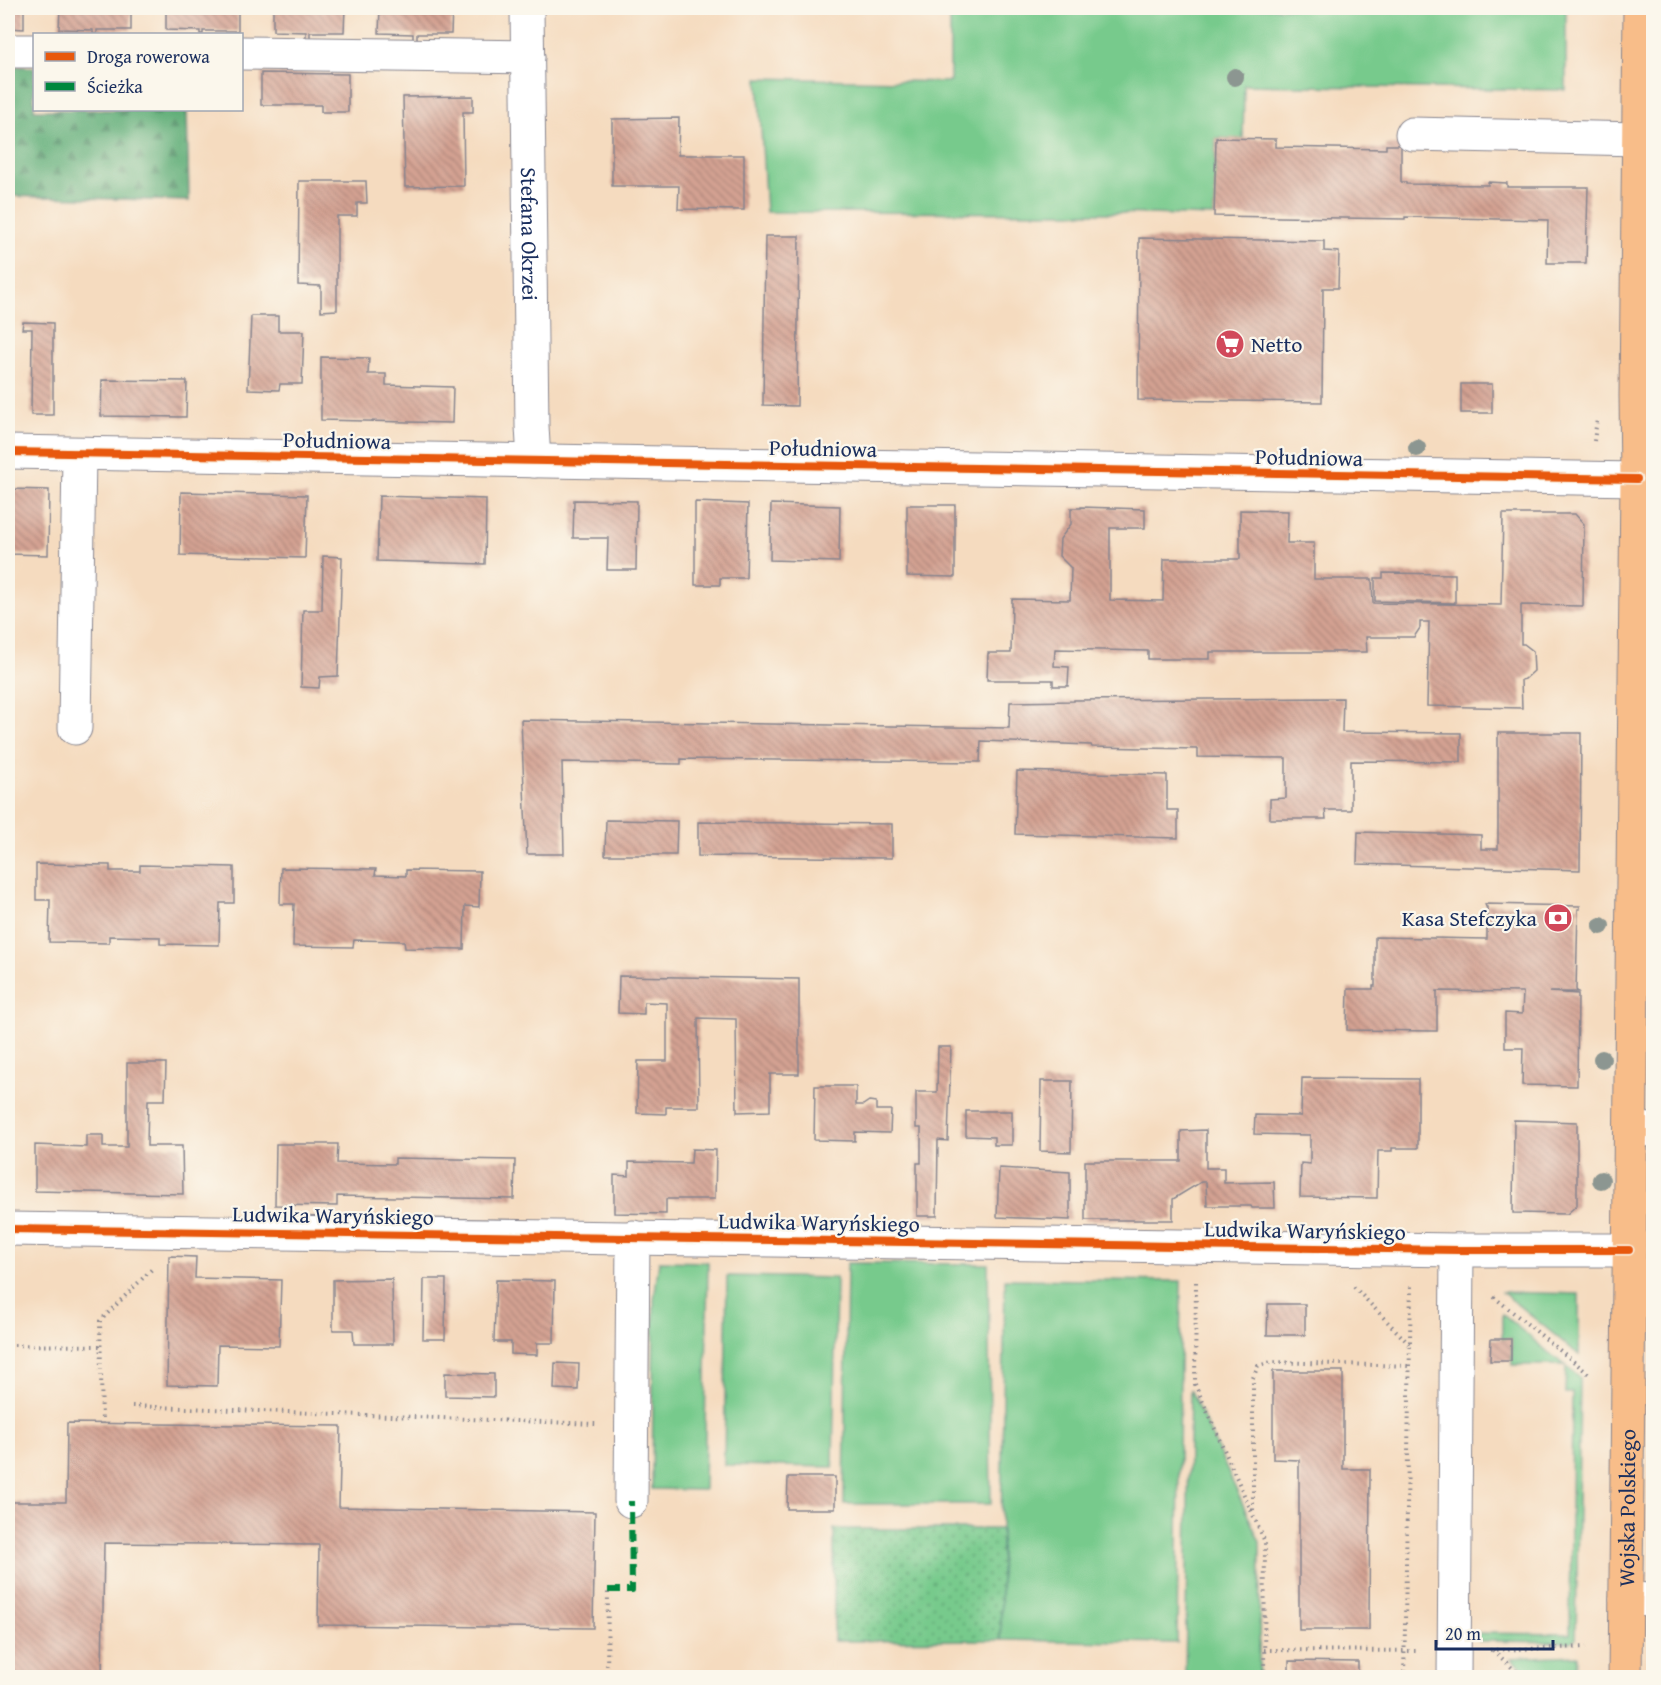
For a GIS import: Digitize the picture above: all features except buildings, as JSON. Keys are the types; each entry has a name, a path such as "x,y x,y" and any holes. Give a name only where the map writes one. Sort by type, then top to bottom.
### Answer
{"main road":[{"name":"Wojska Polskiego","path":"1625,1677 1640,1599 1629,1250 1642,1130 1644,736 1636,396 1640,8"}],"street":[{"name":"Stefana Okrzei","path":"527,8 534,461"},
{"path":"8,51 33,51"},
{"path":"243,53 528,57"},
{"path":"1412,134 1640,139"},
{"name":"Południowa","path":"8,452 1637,479"},
{"path":"75,728 79,454"},
{"name":"Ludwika Waryńskiego","path":"8,1229 1457,1250 1629,1250"},
{"path":"631,1501 633,1237"},
{"path":"1454,1677 1457,1250"}],"path":[{"path":"102,1424 100,1321 159,1262"},
{"path":"1196,1276 1195,1384 1265,1542 1264,1677"},
{"path":"1349,1281 1410,1344"},
{"path":"1404,1677 1411,1282"},
{"path":"1490,1293 1589,1374"},
{"path":"8,1345 100,1346"},
{"path":"1253,1514 1253,1378 1258,1366 1271,1362 1410,1366"},
{"path":"132,1406 631,1425"},
{"path":"607,1677 608,1590"},
{"path":"1493,1650 1523,1677"}],"green space":[{"path":"950,8 1566,8 1566,90 1244,85 1243,139 1216,138 1214,216 1115,213 766,212 758,78 950,82"},
{"path":"8,66 33,67 33,111 187,111 189,201 8,196"},
{"path":"659,1261 708,1262 704,1490 652,1489 654,1300"},
{"path":"847,1263 988,1264 991,1504 844,1504"},
{"path":"727,1276 836,1278 833,1467 724,1465"},
{"path":"1005,1279 1181,1281 1177,1643 1001,1640"},
{"path":"1502,1292 1579,1294 1579,1355"},
{"path":"1502,1314 1564,1365 1512,1365 1511,1339 1502,1339"},
{"path":"1566,1366 1580,1378 1576,1638 1571,1642 1479,1641 1473,1633 1570,1634 1572,1393 1565,1393"},
{"path":"1190,1389 1260,1542 1259,1677 1185,1677"},
{"path":"834,1529 1001,1529 1001,1640 834,1641"},
{"path":"1577,1655 1576,1678 1533,1677 1511,1658"}],"marked path":[{"path":"608,1590 632,1590 631,1501"}],"cycle path":[{"path":"8,452 1637,479"},
{"path":"8,1229 1457,1250 1629,1250"}],"place":[{"name":"Netto","path":"1230,344"},
{"name":"Kasa Stefczyka","path":"1558,918"}]}
